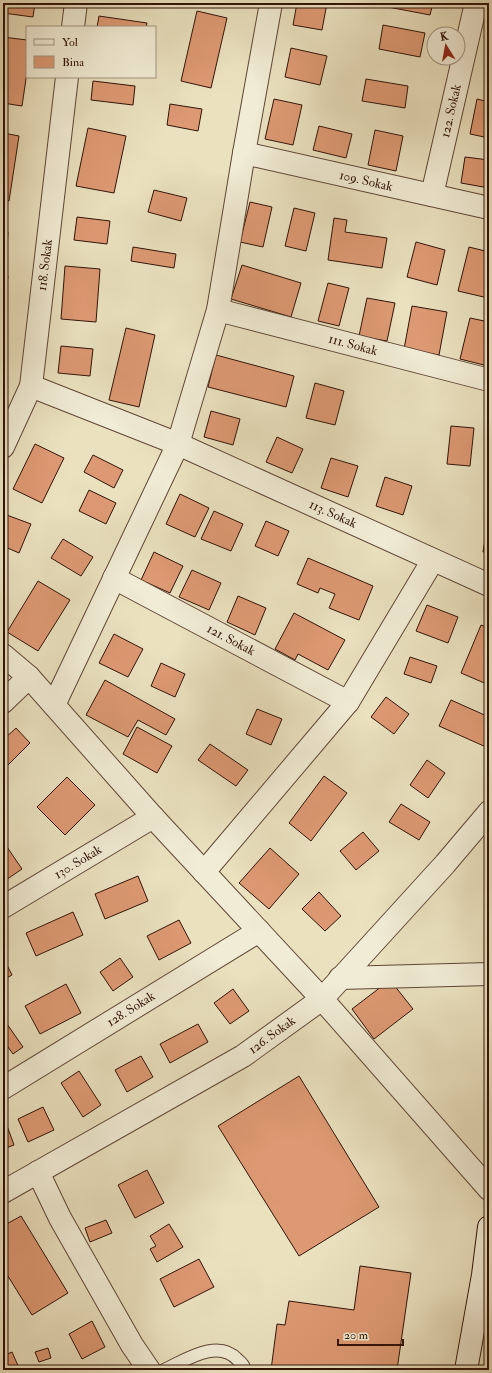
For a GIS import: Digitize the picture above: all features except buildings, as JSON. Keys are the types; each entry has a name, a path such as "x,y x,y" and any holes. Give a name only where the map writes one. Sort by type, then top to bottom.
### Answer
{"street":[{"path":"73,26 76,3"},
{"path":"54,705 178,444 218,310 271,3"},
{"name":"122. Sokak","path":"432,195 476,3"},
{"name":"118. Sokak","path":"3,447 31,386 67,78"},
{"name":"109. Sokak","path":"244,153 489,208"},
{"name":"111. Sokak","path":"218,310 489,380"},
{"name":"113. Sokak","path":"31,386 178,444 489,585"},
{"path":"204,872 348,702 433,560"},
{"name":"121. Sokak","path":"114,578 348,702"},
{"path":"3,655 29,677 153,817 322,999 489,1189"},
{"path":"3,702 29,677"},
{"name":"126. Sokak","path":"3,1192 243,1056 322,999 445,864 489,812"},
{"name":"130. Sokak","path":"3,907 153,817"},
{"name":"128. Sokak","path":"3,1088 258,931"},
{"path":"340,978 489,974"},
{"path":"38,1172 64,1224 132,1345 149,1370"},
{"path":"466,1370 483,1275 489,1227"}],"lane":[{"path":"164,1370 196,1354 217,1349 234,1355 244,1366 245,1370"}]}
